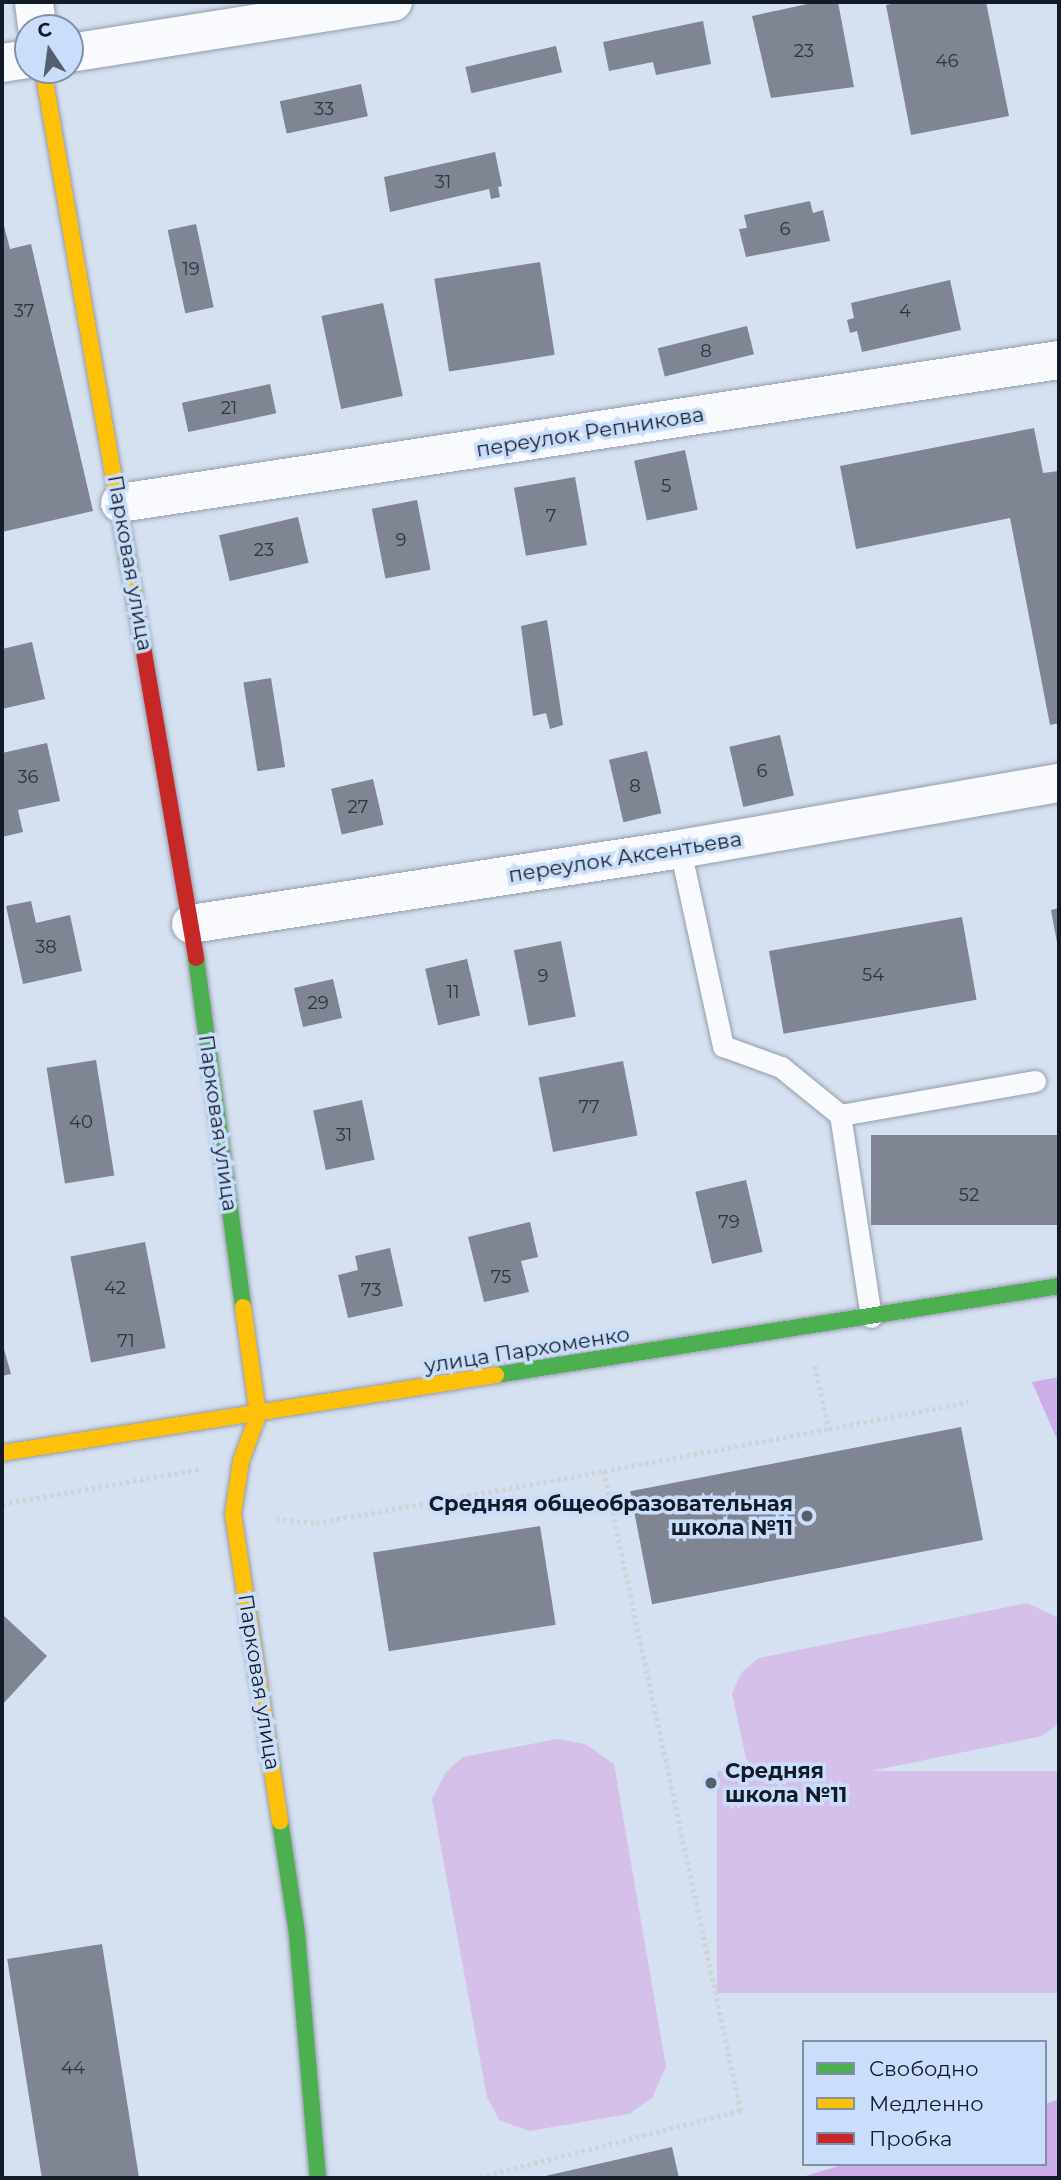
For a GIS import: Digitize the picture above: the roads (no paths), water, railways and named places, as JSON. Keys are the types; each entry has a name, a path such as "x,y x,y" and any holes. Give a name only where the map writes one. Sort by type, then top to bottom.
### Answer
{"street":[{"path":"84,51 393,2"},
{"name":"Парковая улица","path":"45,84 191,924 258,1415 241,1461 233,1514 297,1934 318,2178"},
{"name":"переулок Репникова","path":"120,503 1059,360"},
{"name":"переулок Аксентьева","path":"191,924 680,849 1059,783"},
{"name":"улица Пархоменко","path":"2,1453 258,1415 1059,1286"}],"lane":[{"path":"680,849 723,1046 782,1067 839,1115 871,1317"},
{"path":"839,1115 1035,1081"}],"place":[{"name":"Средняя общеобразовательная школа №11","path":"807,1516"},
{"name":"Средняя школа №11","path":"711,1783"}]}
